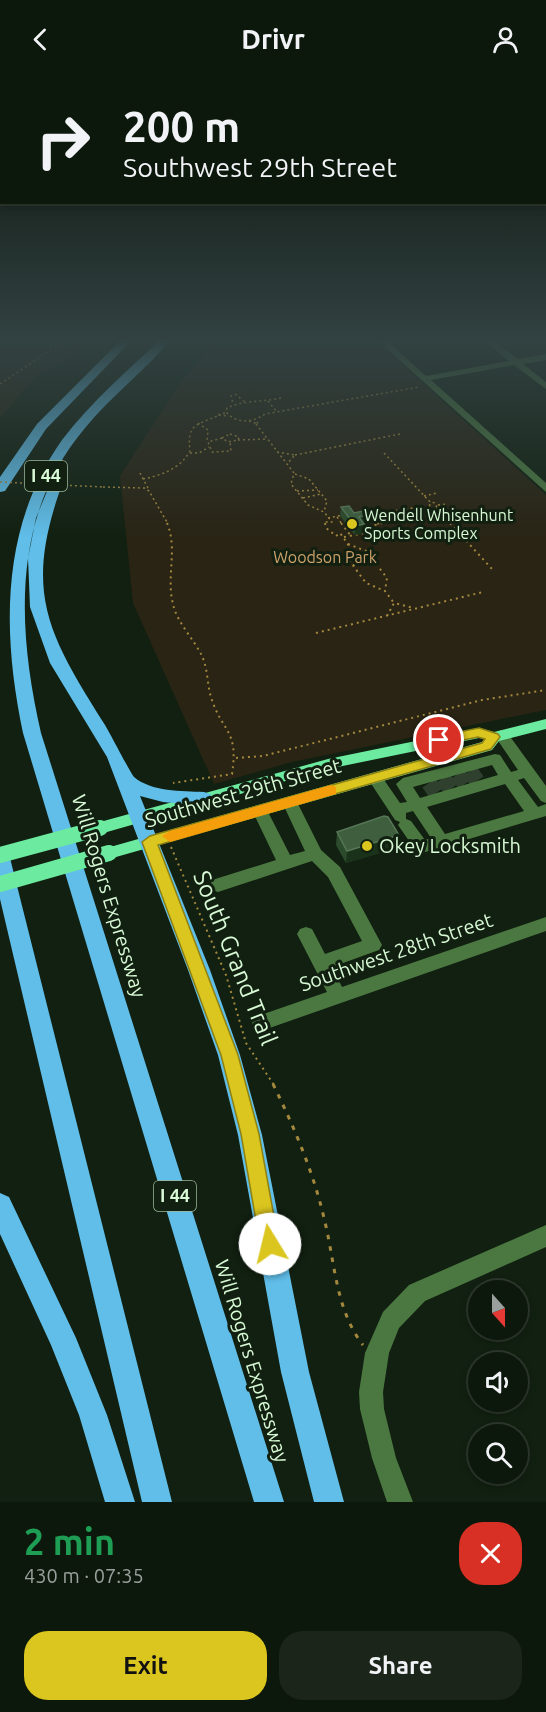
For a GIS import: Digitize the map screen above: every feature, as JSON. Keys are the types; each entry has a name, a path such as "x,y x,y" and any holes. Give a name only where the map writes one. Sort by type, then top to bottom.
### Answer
{"highway":[{"name":"I 44","path":"0,488 18,456 44,422 61,405"},
{"path":"98,407 53,488 43,518 35,558 34,591 42,624 58,663 102,731 125,780 229,1055 250,1134 294,1372 329,1502"},
{"name":"Will Rogers Expressway","path":"98,407 56,459 32,506 25,528 15,586 14,627 20,685 32,733 269,1502"},
{"path":"125,780 138,790 157,796 204,799"},
{"path":"0,856 157,1502"},
{"path":"0,1206 62,1338 93,1415 120,1502"}],"main road":[{"name":"Southwest 29th Street","path":"0,856 368,755 479,733 497,736 546,724"},
{"name":"Southwest 29th Street","path":"0,884 486,746 497,736"}],"street":[{"path":"451,405 546,489"},
{"path":"497,736 535,775 546,797"},
{"path":"375,778 401,817 422,848 540,812 508,778 495,759 418,804 401,817"},
{"path":"442,842 403,784 535,775"},
{"path":"290,802 315,854 334,872 373,945 321,963"},
{"path":"260,810 286,863"},
{"path":"218,885 315,854"},
{"name":"Southwest 28th Street","path":"261,1023 546,924"},
{"path":"306,934 338,996"},
{"path":"400,1502 384,1458 372,1409 372,1372 377,1353 391,1320 417,1293 546,1236"}],"path":[{"path":"143,479 170,471 181,464 190,453 188,434 198,423 226,412 231,405"},
{"path":"272,405 277,412"},
{"path":"249,420 309,405"},
{"path":"226,412 229,416"},
{"path":"218,416 249,420 256,424 294,473 309,479 327,501 324,512"},
{"path":"256,419 256,424"},
{"path":"198,423 208,430 206,439 214,453 231,451 235,453"},
{"path":"208,441 233,434 239,437 238,440"},
{"path":"277,452 295,455 400,434"},
{"path":"222,438 230,442 268,439"},
{"path":"230,442 231,451"},
{"path":"190,453 199,453 210,447"},
{"path":"384,453 492,569"},
{"path":"287,464 295,455"},
{"path":"294,473 291,484 308,505 324,512 332,522 326,522 328,530 336,536 340,533 348,544 366,551 387,578 385,591"},
{"path":"140,474 168,524 173,539 169,584 173,607 203,658 211,698 234,741 235,758 232,774 166,784"},
{"path":"0,482 144,488 151,493"},
{"path":"297,491 318,490"},
{"path":"424,495 437,493"},
{"path":"302,498 321,494"},
{"path":"429,507 432,504"},
{"path":"363,516 447,504"},
{"path":"344,537 365,533 361,529 418,513 415,510"},
{"path":"386,512 393,520"},
{"path":"328,518 349,513"},
{"path":"444,518 457,514"},
{"path":"336,516 351,536"},
{"path":"348,544 346,556 366,583 385,591 394,603 416,609"},
{"path":"353,565 373,561"},
{"path":"316,633 483,592"},
{"path":"387,616 394,603"},
{"path":"235,758 263,756 385,723 439,713 476,701 546,690"},
{"name":"South Grand Trail","path":"172,849 226,975 246,1043 273,1083 296,1131 324,1217 339,1296 356,1336 365,1347"}],"green space":[{"path":"0,405 11,405 0,418"},
{"name":"Woodson Park","path":"166,405 447,405 546,495 546,710 292,762 214,784 133,603 120,476"}],"building":[{"path":"349,506 354,513 363,511 367,515 359,517 364,524 355,526 341,507"},
{"path":"384,816 388,817 399,835 347,851 337,832"}],"tunnel":[{"path":"470,771 477,781"},
{"path":"458,774 465,784"},
{"path":"443,778 451,789"},
{"path":"429,783 436,793"}],"slow traffic":[{"path":"170,836 331,790"}],"place":[{"name":"Wendell Whisenhunt Sports Complex","path":"352,524"},
{"name":"Okey Locksmith","path":"367,846"}],"route":[{"path":"270,1244 250,1134 229,1055 150,842 486,746 494,737 479,733 439,740"}]}
